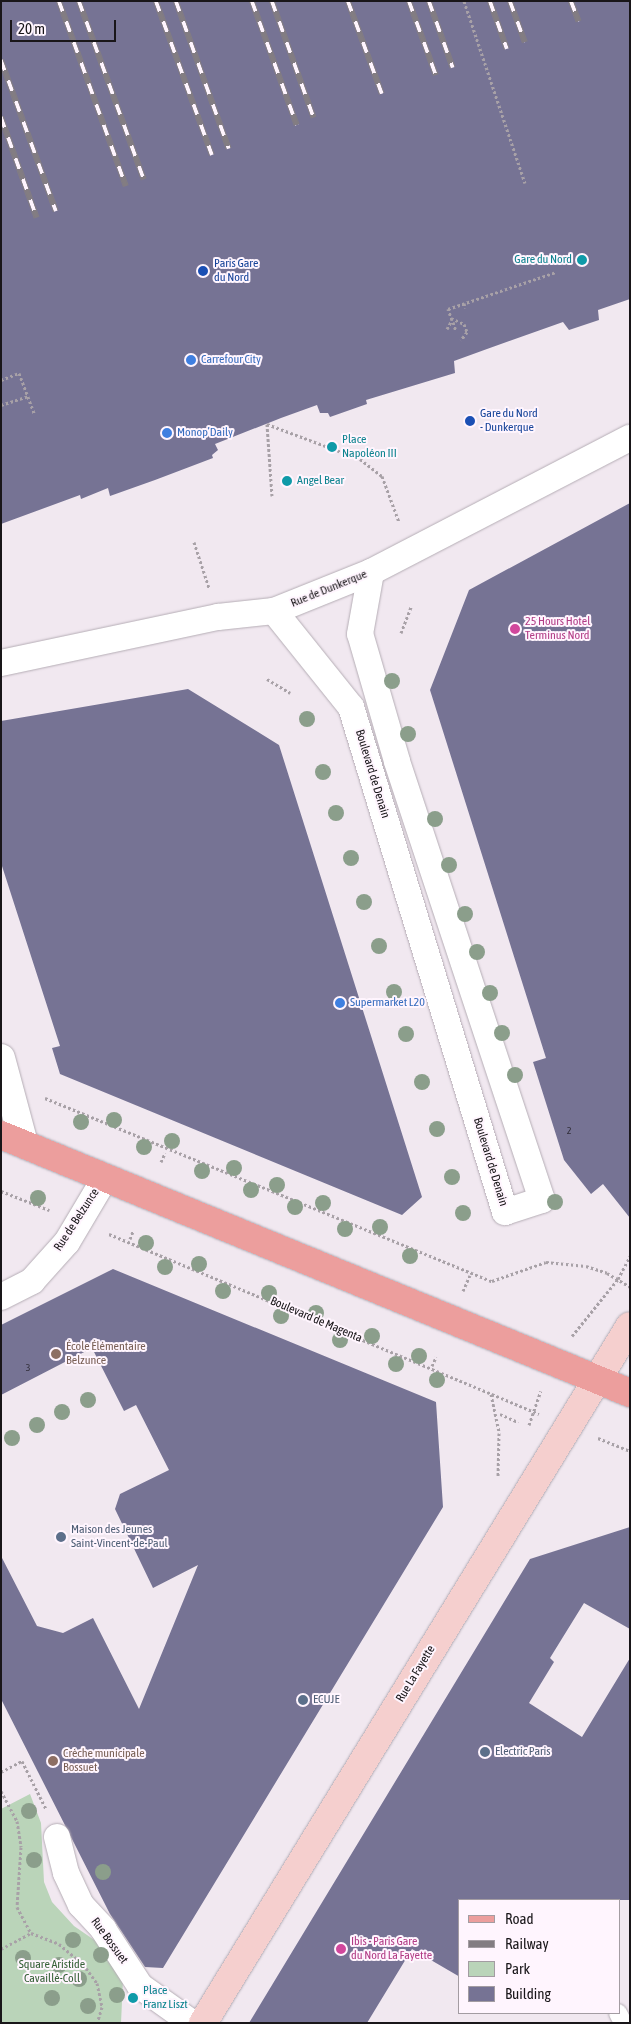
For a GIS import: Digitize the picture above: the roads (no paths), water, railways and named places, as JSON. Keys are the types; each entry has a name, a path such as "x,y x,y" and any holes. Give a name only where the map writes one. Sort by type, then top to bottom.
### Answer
{"main road":[{"path":"13,1140 597,1377 630,1393"},
{"name":"Rue La Fayette","path":"203,2023 568,1423 630,1326"}],"street":[{"name":"Rue de Dunkerque","path":"1,663 218,617 274,611 371,572 630,438"},
{"name":"Boulevard de Denain","path":"274,611 351,707 505,1212 542,1200 400,770 360,634 371,572"},
{"path":"1,1058 10,1084 13,1140"},
{"name":"Rue de Belzunce","path":"1,1297 32,1281 67,1242 104,1178"},
{"name":"Rue Bossuet","path":"58,1838 66,1874 81,1905 103,1929 140,1986 192,2023"}],"railway":[{"path":"59,1 126,186"},
{"path":"79,1 144,180"},
{"path":"156,1 212,155"},
{"path":"176,1 229,149"},
{"path":"252,1 297,125"},
{"path":"272,1 314,118"},
{"path":"348,1 382,94"},
{"path":"409,1 436,75"},
{"path":"429,1 453,68"},
{"path":"490,1 507,49"},
{"path":"510,1 525,42"},
{"path":"571,1 579,22"},
{"path":"1,60 56,211"},
{"path":"1,117 37,218"}],"place":[{"name":"Gare du Nord","path":"582,260"},
{"name":"Paris Gare du Nord","path":"203,271"},
{"name":"Carrefour City","path":"191,360"},
{"name":"Gare du Nord - Dunkerque","path":"470,421"},
{"name":"Monop’Daily","path":"167,433"},
{"name":"Place Napoléon III","path":"332,447"},
{"name":"Angel Bear","path":"287,481"},
{"name":"25 Hours Hotel Terminus Nord","path":"515,629"},
{"name":"Supermarket L20","path":"340,1003"},
{"name":"École Élémentaire Belzunce","path":"56,1354"},
{"name":"Maison des Jeunes Saint-Vincent-de-Paul","path":"61,1537"},
{"name":"ECUJE","path":"303,1700"},
{"name":"Electric Paris","path":"485,1752"},
{"name":"Crèche municipale Bossuet","path":"53,1761"},
{"name":"Ibis - Paris Gare du Nord La Fayette","path":"341,1949"},
{"name":"Place Franz Liszt","path":"133,1998"}],"park label":[{"name":"Square Aristide Cavaillé-Coll","path":"52,1972"}]}
